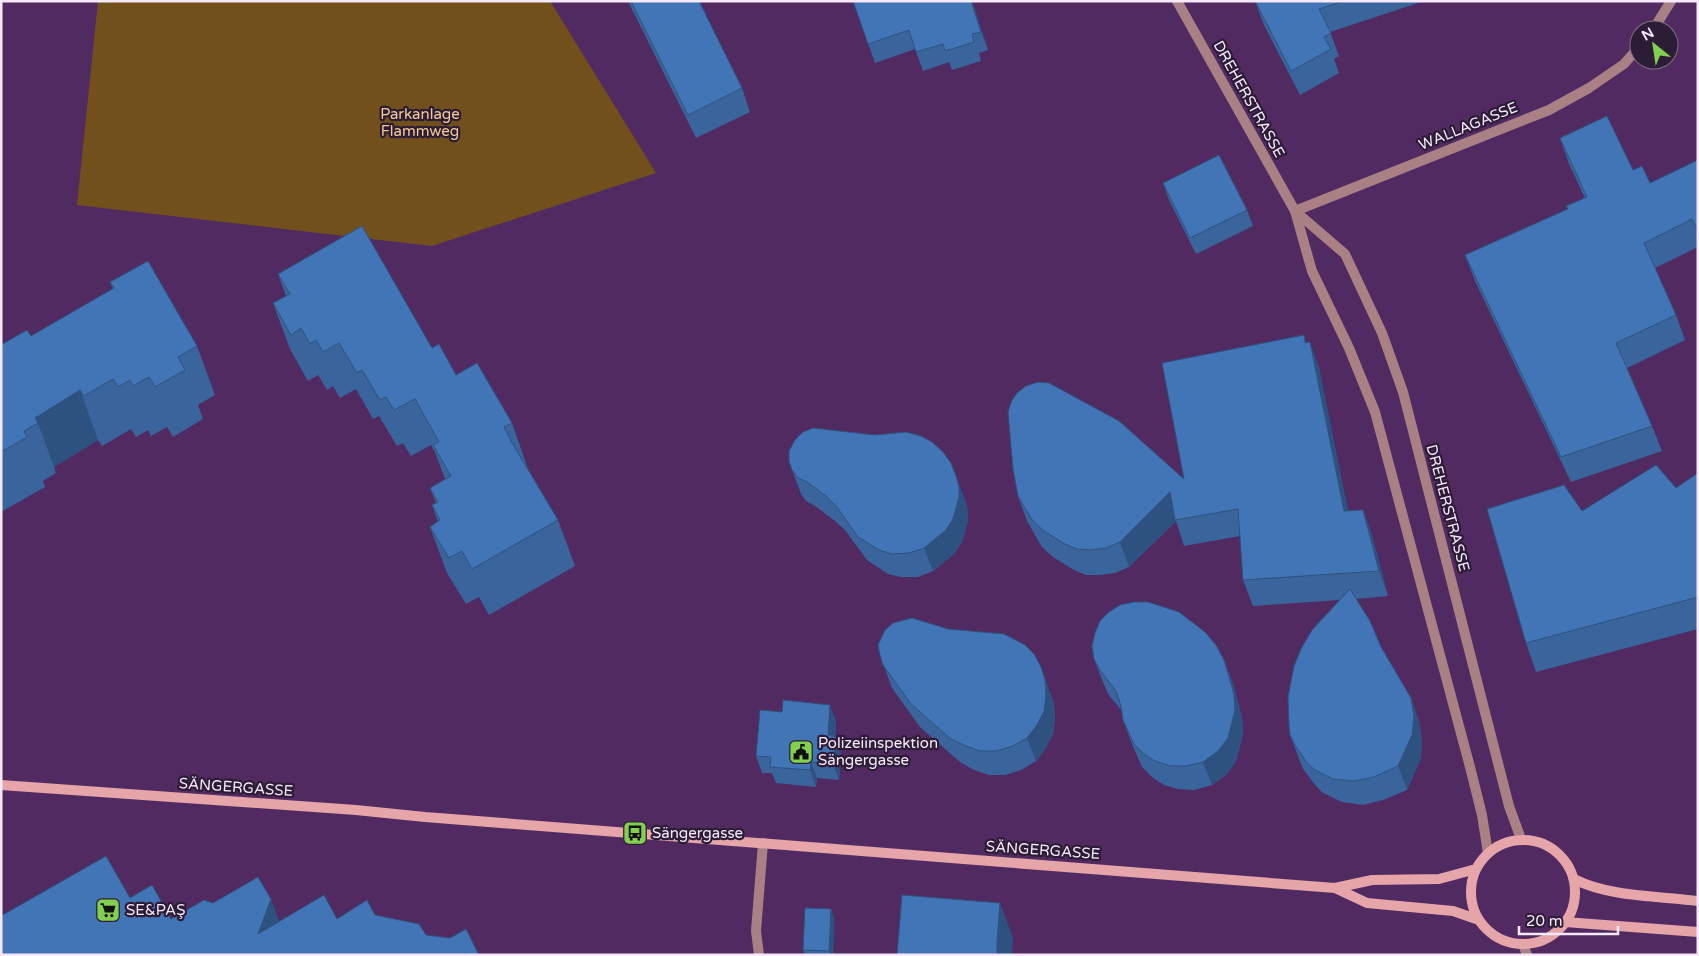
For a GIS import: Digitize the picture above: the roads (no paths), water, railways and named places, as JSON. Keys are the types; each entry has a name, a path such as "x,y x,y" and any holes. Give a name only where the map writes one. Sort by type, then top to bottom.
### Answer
{"main road":[{"name":"SÄNGERGASSE","path":"1,786 356,810 1335,888 1372,880 1440,879 1476,868"},
{"path":"1520,839 1535,840 1554,850 1569,866 1574,879 1575,894 1572,909 1565,922 1554,934 1539,941 1523,944 1508,942 1495,936 1479,920 1472,904 1471,886 1476,868 1488,853 1503,844 1520,839"},
{"path":"1574,879 1587,886 1611,891 1698,901"},
{"name":"SÄNGERGASSE","path":"1335,888 1367,903 1453,911 1479,920"},
{"path":"1565,922 1698,932"}],"street":[{"name":"DREHERSTRASSE","path":"1177,1 1295,211 1312,271 1349,348 1375,412 1473,776 1488,853"},
{"path":"1659,20 1671,1"},
{"name":"WALLAGASSE","path":"1295,211 1549,110 1589,88 1624,64 1629,58"},
{"name":"DREHERSTRASSE","path":"1295,211 1345,254 1385,341 1403,392 1520,839"},
{"path":"759,955 756,931 763,843"},
{"path":"1523,944 1527,955"}],"place":[{"name":"Polizeiinspektion Sängergasse","path":"801,752"},
{"name":"Sängergasse","path":"635,833"},
{"name":"SE&PAŞ","path":"108,910"}],"park label":[{"name":"Parkanlage Flammweg","path":"420,122"}]}
